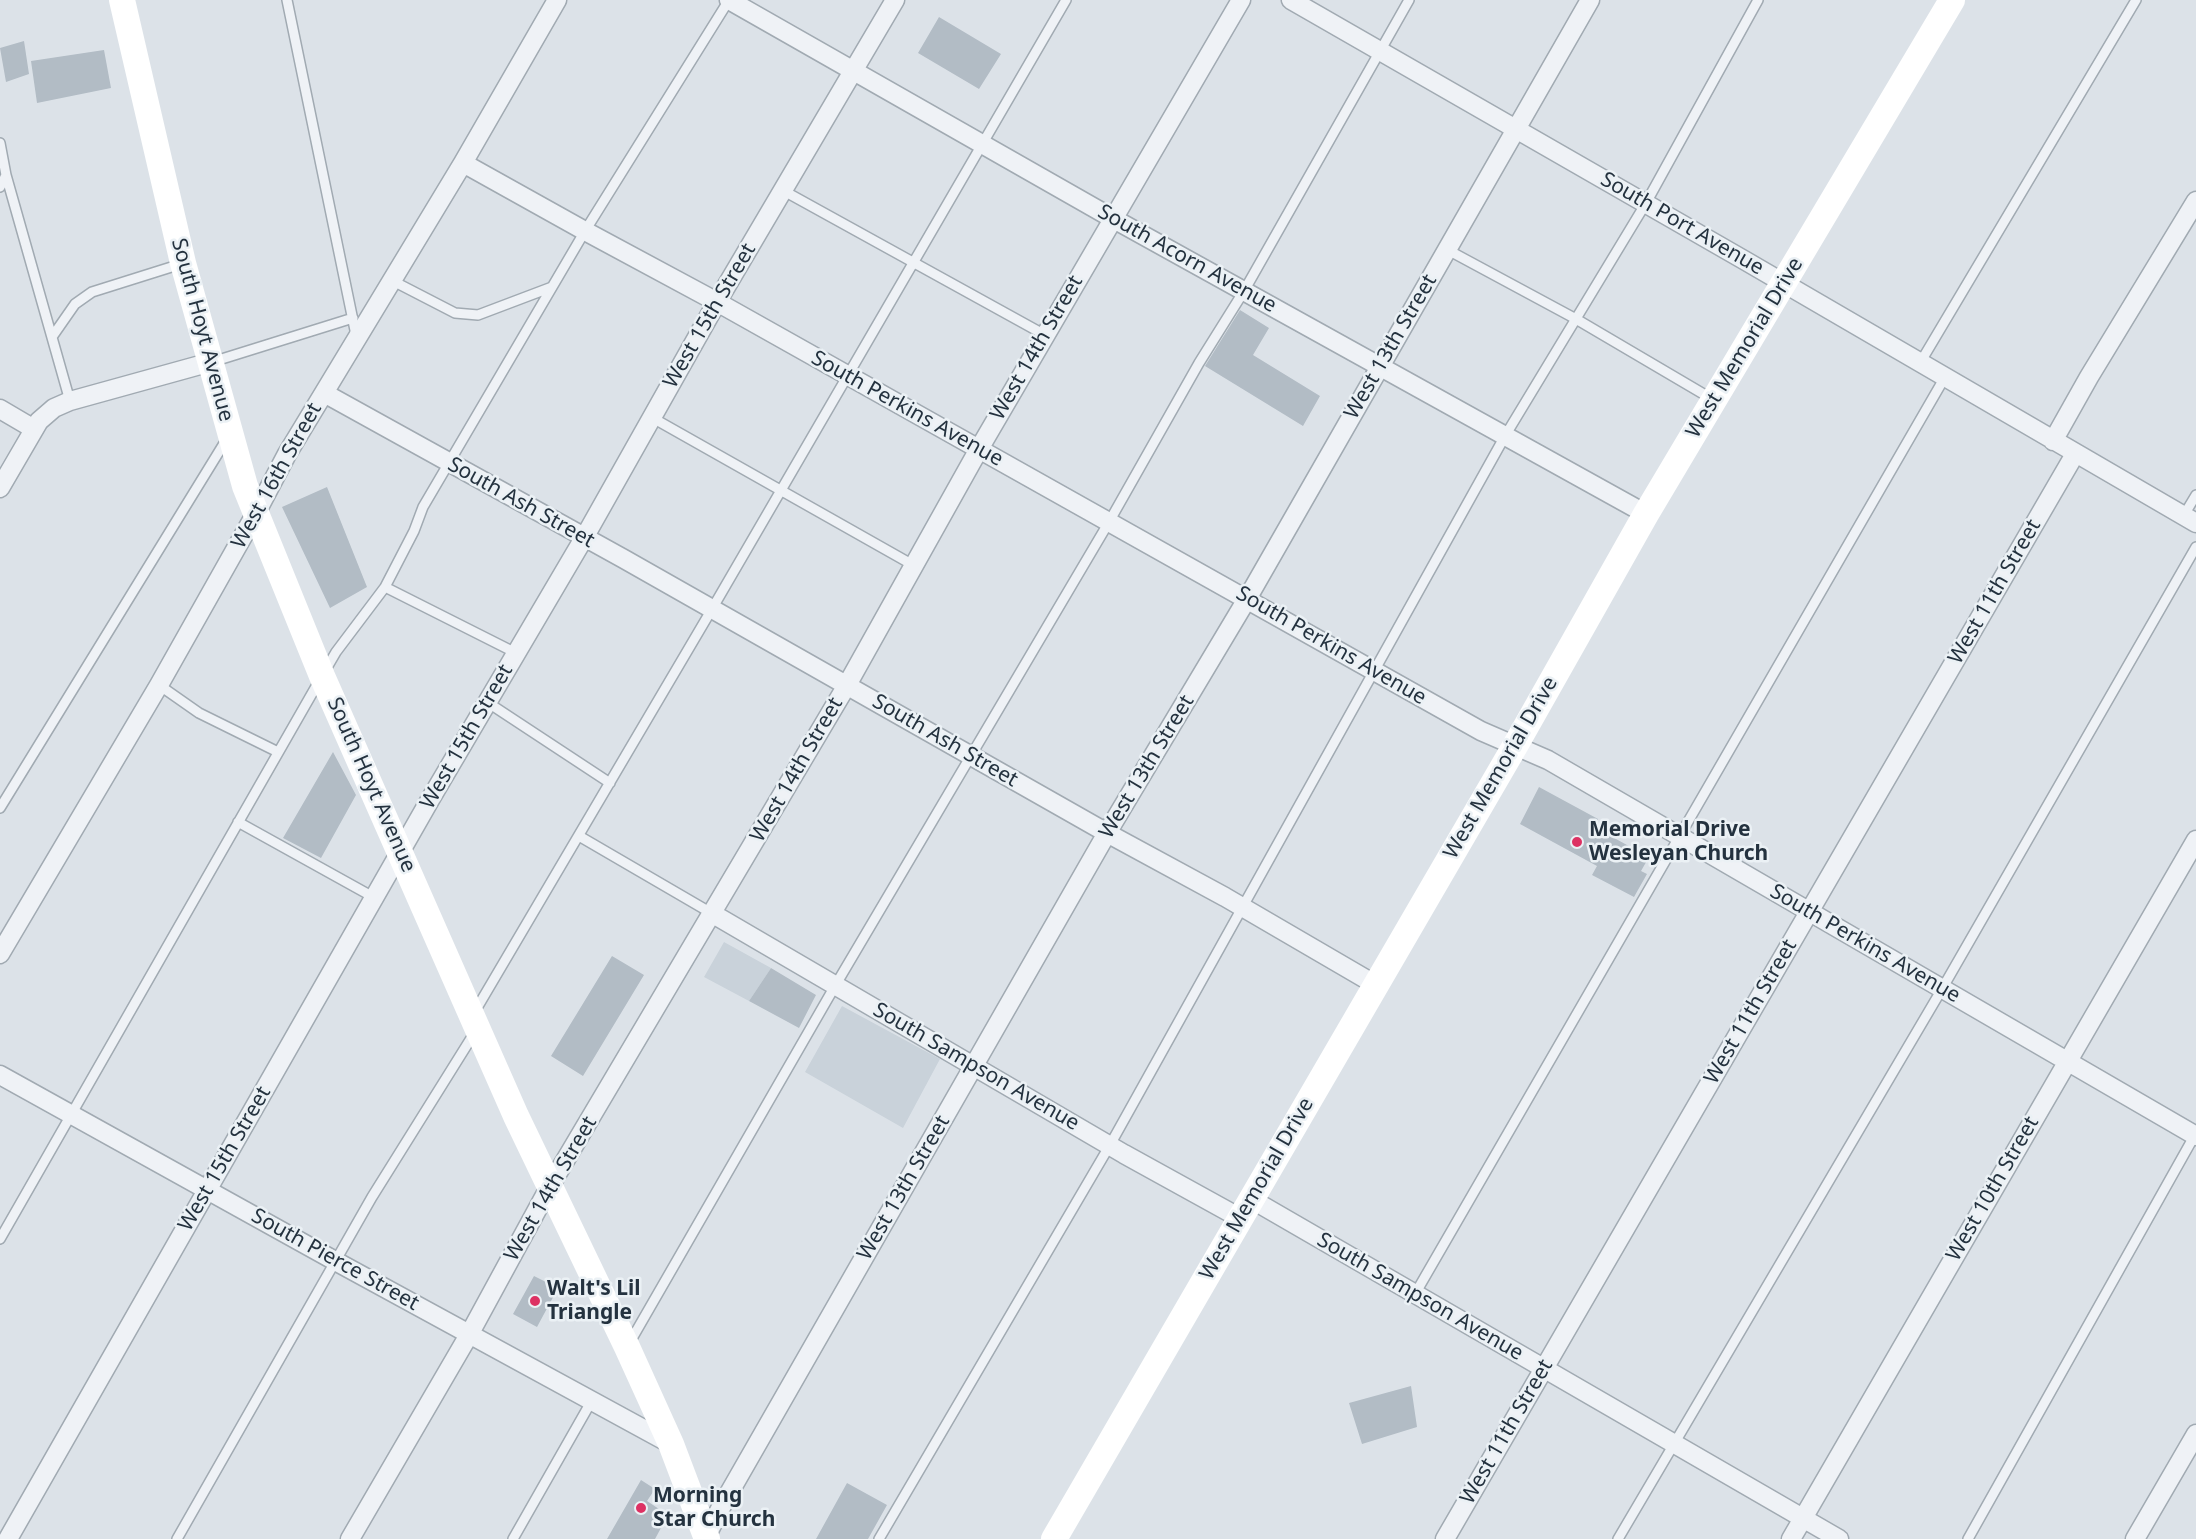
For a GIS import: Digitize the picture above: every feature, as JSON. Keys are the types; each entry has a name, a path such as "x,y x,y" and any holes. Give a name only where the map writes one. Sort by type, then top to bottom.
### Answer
{"main road":[{"name":"South Hoyt Avenue","path":"122,0 183,263 245,486 322,676 475,1022 627,1347 670,1444 707,1538"},
{"name":"West Memorial Drive","path":"1054,1539 1515,746 1646,514 1952,0"}],"street":[{"name":"West 16th Street","path":"0,954 159,685 287,454 463,163 557,0"},
{"name":"South Acorn Avenue","path":"729,0 1112,218 1646,514"},
{"name":"West 15th Street","path":"8,1539 487,702 584,538 717,302 895,0"},
{"name":"West 14th Street","path":"350,1539 470,1333 550,1186 847,685 979,449 1241,0"},
{"name":"South Port Avenue","path":"1291,0 2190,519"},
{"name":"West 13th Street","path":"707,1538 732,1488 973,1066 1107,833 1247,598 1590,0"},
{"name":"South Perkins Avenue","path":"463,163 717,302 1481,731 1548,760 2196,1134"},
{"path":"2054,441 2089,377 2196,201"},
{"path":"0,488 39,421 54,408 70,401 211,362"},
{"name":"South Ash Street","path":"324,393 1107,833 1243,907 1376,985"},
{"path":"0,409 34,429"},
{"name":"West 11th Street","path":"1445,1539 2075,454"},
{"name":"West 10th Street","path":"1791,1539 2196,840"},
{"name":"South Sampson Avenue","path":"713,914 1110,1145 1246,1208 1415,1294 1839,1539"},
{"name":"South Pierce Street","path":"0,1075 670,1444"},
{"path":"2135,1539 2196,1434"}],"lane":[{"path":"287,0 357,337"},
{"path":"0,1239 336,652 385,587 414,531 423,507 585,231 729,0"},
{"path":"177,1539 475,1022 579,836 1066,0"},
{"path":"627,1347 835,986 1109,522 1199,363 1244,291 1409,0"},
{"path":"879,1539 1110,1145 1505,436 1646,203 1758,0"},
{"path":"1920,363 2136,0"},
{"path":"0,143 6,175 70,401"},
{"path":"0,187 6,175"},
{"path":"784,191 1045,335"},
{"path":"1446,249 1576,319 1714,400"},
{"path":"52,337 75,304 92,292 183,263"},
{"path":"391,280 455,313 478,315 552,287"},
{"path":"211,362 353,318"},
{"path":"1415,1294 1945,378"},
{"path":"651,417 913,565"},
{"path":"0,808 230,433"},
{"path":"2190,519 2196,495"},
{"path":"1618,1539 1942,989 2196,547"},
{"path":"385,587 516,653"},
{"path":"159,685 199,714 278,753"},
{"path":"487,702 610,783"},
{"path":"238,822 375,898"},
{"path":"579,836 713,914"},
{"path":"1968,1539 2196,1134"},
{"path":"513,1539 591,1402"}],"shaded area":[{"path":"724,942 771,968 749,1001 704,977"},
{"path":"842,1006 940,1059 903,1128 805,1072"}],"building":[{"path":"939,17 1001,54 979,89 918,53"},
{"path":"24,41 29,74 6,82 0,48"},
{"path":"104,50 111,88 37,103 31,61"},
{"path":"1240,310 1269,328 1253,355 1320,396 1303,426 1205,366"},
{"path":"327,487 367,587 330,608 282,507"},
{"path":"333,752 356,795 321,858 283,838"},
{"name":"Memorial Drive Wesleyan Church","path":"1539,787 1598,819 1594,827 1649,857 1641,871 1647,874 1634,897 1592,875 1597,866 1520,824"},
{"path":"612,956 644,975 583,1076 551,1056"},
{"path":"771,968 816,995 799,1028 749,1001"},
{"name":"Walt's Lil Triangle","path":"534,1276 558,1288 537,1327 513,1314"},
{"path":"1411,1386 1417,1427 1362,1444 1349,1403"},
{"name":"Morning Star Church","path":"641,1480 655,1489 647,1501 668,1515 655,1539 607,1539"},
{"path":"847,1483 887,1505 868,1539 816,1539"}],"place":[{"name":"Memorial Drive Wesleyan Church","path":"1577,842"},
{"name":"Walt's Lil Triangle","path":"535,1301"},
{"name":"Morning Star Church","path":"641,1508"}]}
